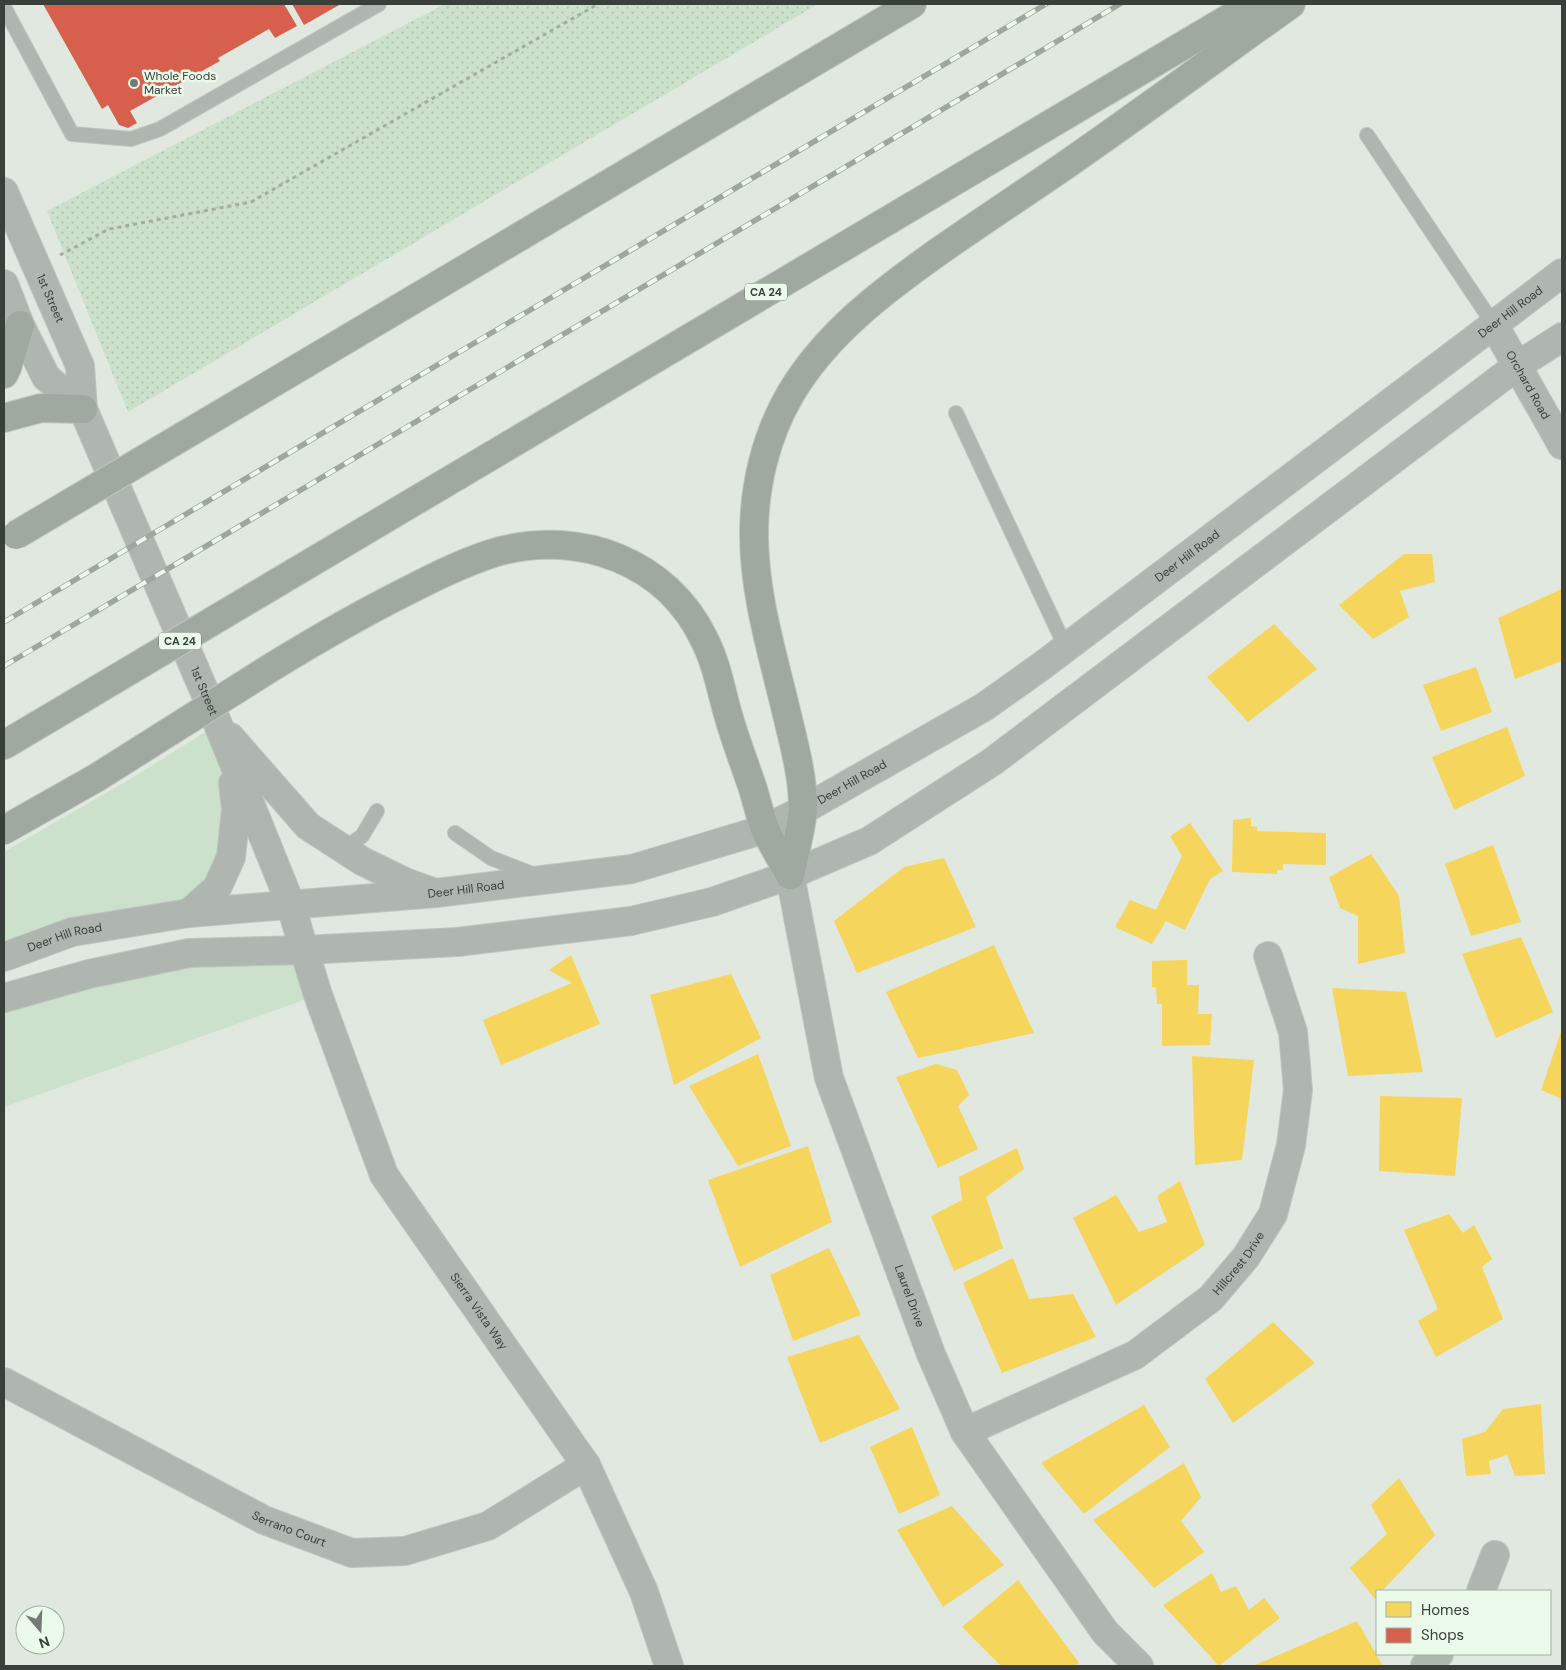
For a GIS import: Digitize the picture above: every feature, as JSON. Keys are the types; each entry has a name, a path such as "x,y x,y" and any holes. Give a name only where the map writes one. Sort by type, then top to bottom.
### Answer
{"highway":[{"path":"10,538 912,4"},
{"name":"CA 24","path":"4,745 1253,4"},
{"path":"790,875 803,810 799,767 757,585 754,508 763,460 790,395 829,343 886,290 1292,4"},
{"path":"4,374 20,325"},
{"path":"4,418 41,408 83,409"},
{"path":"4,830 96,778 272,667 389,600 442,574 486,556 518,548 551,545 583,548 612,555 636,566 660,583 682,603 698,626 711,655 765,829 790,875"}],"street":[{"name":"1st Street","path":"4,192 80,366 83,409 218,724 291,906 304,950"},
{"name":"Deer Hill Road","path":"4,958 72,932 189,913 436,893 632,869 765,829 803,810 984,706 1066,648 1562,274"},
{"name":"1st Street","path":"4,284 20,325 46,377 83,409"},
{"name":"Orchard Road","path":"1494,325 1562,445"},
{"path":"4,998 89,974 189,953 304,950 457,942 631,922 712,902 790,875 869,841 992,762 1517,366 1562,337"},
{"path":"218,724 308,826 362,861 405,882 436,893"},
{"path":"189,913 217,888 231,857 236,810 228,749"},
{"name":"Laurel Drive","path":"790,875 829,1078 931,1354 965,1432 1105,1632 1139,1666"},
{"name":"Sierra Vista Way","path":"304,950 318,995 384,1175 586,1465 644,1592 670,1666"},
{"name":"Hillcrest Drive","path":"965,1432 1135,1355 1211,1298 1246,1257 1273,1214 1292,1145 1298,1090 1293,1032 1268,956"},
{"name":"Serrano Court","path":"4,1382 264,1520 352,1553 405,1551 488,1526 586,1465"},
{"path":"1481,1590 1495,1555"},
{"path":"1425,1666 1437,1655"}],"lane":[{"path":"4,7 72,134 131,139 160,129 379,4"},
{"path":"1367,136 1494,325"},
{"path":"956,413 1066,648"},
{"path":"344,849 362,836 377,811"},
{"path":"455,833 491,858 548,880"}],"path":[{"path":"36,267 109,229 251,202 598,4"}],"green space":[{"path":"445,4 818,4 128,412 47,211"},
{"path":"218,724 228,749 231,857 189,913 4,957 4,852 132,778"},
{"path":"304,950 318,995 4,1107 4,998 62,982"}],"building: Homes":[{"path":"1404,554 1432,554 1435,582 1400,591 1409,617 1373,639 1339,605"},
{"path":"1562,589 1562,661 1515,679 1498,618"},
{"path":"1274,624 1317,669 1248,722 1207,677"},
{"path":"1476,667 1492,712 1441,731 1423,685"},
{"path":"1507,727 1525,776 1454,810 1432,757"},
{"path":"1251,818 1251,826 1257,827 1257,831 1326,833 1326,865 1283,864 1283,870 1277,870 1277,874 1232,872 1233,820"},
{"path":"1190,823 1223,871 1210,879 1185,930 1166,921 1152,944 1115,927 1130,900 1156,910 1182,856 1170,836"},
{"path":"1493,845 1521,922 1471,936 1445,864"},
{"path":"1371,854 1399,896 1405,953 1358,964 1358,916 1340,908 1329,877"},
{"path":"944,858 976,927 857,973 834,921 904,867"},
{"path":"1521,937 1553,1012 1496,1038 1462,954"},
{"path":"994,945 1034,1033 918,1058 886,992"},
{"path":"571,955 600,1024 501,1065 483,1020 572,983 549,970"},
{"path":"1187,960 1187,985 1199,985 1198,1014 1212,1014 1210,1045 1162,1046 1162,1004 1157,1004 1156,987 1152,987 1152,961"},
{"path":"731,974 761,1038 674,1085 650,995"},
{"path":"1332,988 1406,992 1423,1072 1348,1076"},
{"path":"1562,1029 1562,1099 1541,1090"},
{"path":"758,1054 791,1146 738,1166 689,1086"},
{"path":"1192,1056 1254,1060 1242,1160 1195,1165"},
{"path":"936,1064 957,1070 969,1095 958,1106 978,1149 938,1168 896,1077"},
{"path":"1380,1096 1462,1098 1455,1176 1379,1171"},
{"path":"808,1146 832,1222 740,1267 708,1180"},
{"path":"1017,1148 1024,1169 986,1197 1003,1248 954,1271 931,1216 962,1200 959,1177"},
{"path":"1180,1181 1205,1245 1116,1305 1073,1218 1116,1195 1139,1232 1167,1222 1157,1196"},
{"path":"1449,1214 1463,1233 1474,1225 1492,1259 1482,1267 1503,1319 1436,1357 1418,1321 1438,1309 1404,1230"},
{"path":"829,1248 861,1315 793,1341 770,1275"},
{"path":"1013,1258 1029,1299 1073,1294 1096,1337 1002,1373 963,1283"},
{"path":"1273,1322 1315,1363 1233,1423 1205,1379"},
{"path":"859,1335 900,1409 820,1443 787,1357"},
{"path":"1541,1404 1545,1474 1515,1476 1507,1455 1489,1461 1491,1474 1466,1476 1462,1439 1485,1432 1503,1409"},
{"path":"1144,1405 1170,1447 1084,1514 1041,1463"},
{"path":"912,1427 940,1495 899,1514 870,1447"},
{"path":"1184,1463 1201,1497 1181,1521 1204,1552 1154,1588 1093,1520"},
{"path":"1399,1478 1435,1535 1383,1590 1376,1590 1375,1599 1350,1568 1387,1534 1371,1505"},
{"path":"952,1506 1004,1565 943,1607 897,1530"},
{"path":"1212,1573 1221,1592 1236,1586 1249,1610 1264,1598 1280,1618 1219,1666 1163,1605"},
{"path":"1018,1580 1079,1663 1074,1666 1001,1666 962,1627"},
{"path":"1357,1621 1383,1666 1253,1666"}],"building: Shops":[{"name":"Whole Foods Market","path":"43,4 284,4 297,26 275,38 269,29 218,58 220,61 130,111 137,123 128,128 119,125 108,105 102,109"},
{"path":"292,4 341,4 304,25"}],"railway":[{"path":"4,622 1046,4"},
{"path":"4,666 1120,4"}],"place":[{"name":"Whole Foods Market","path":"134,83"}]}
